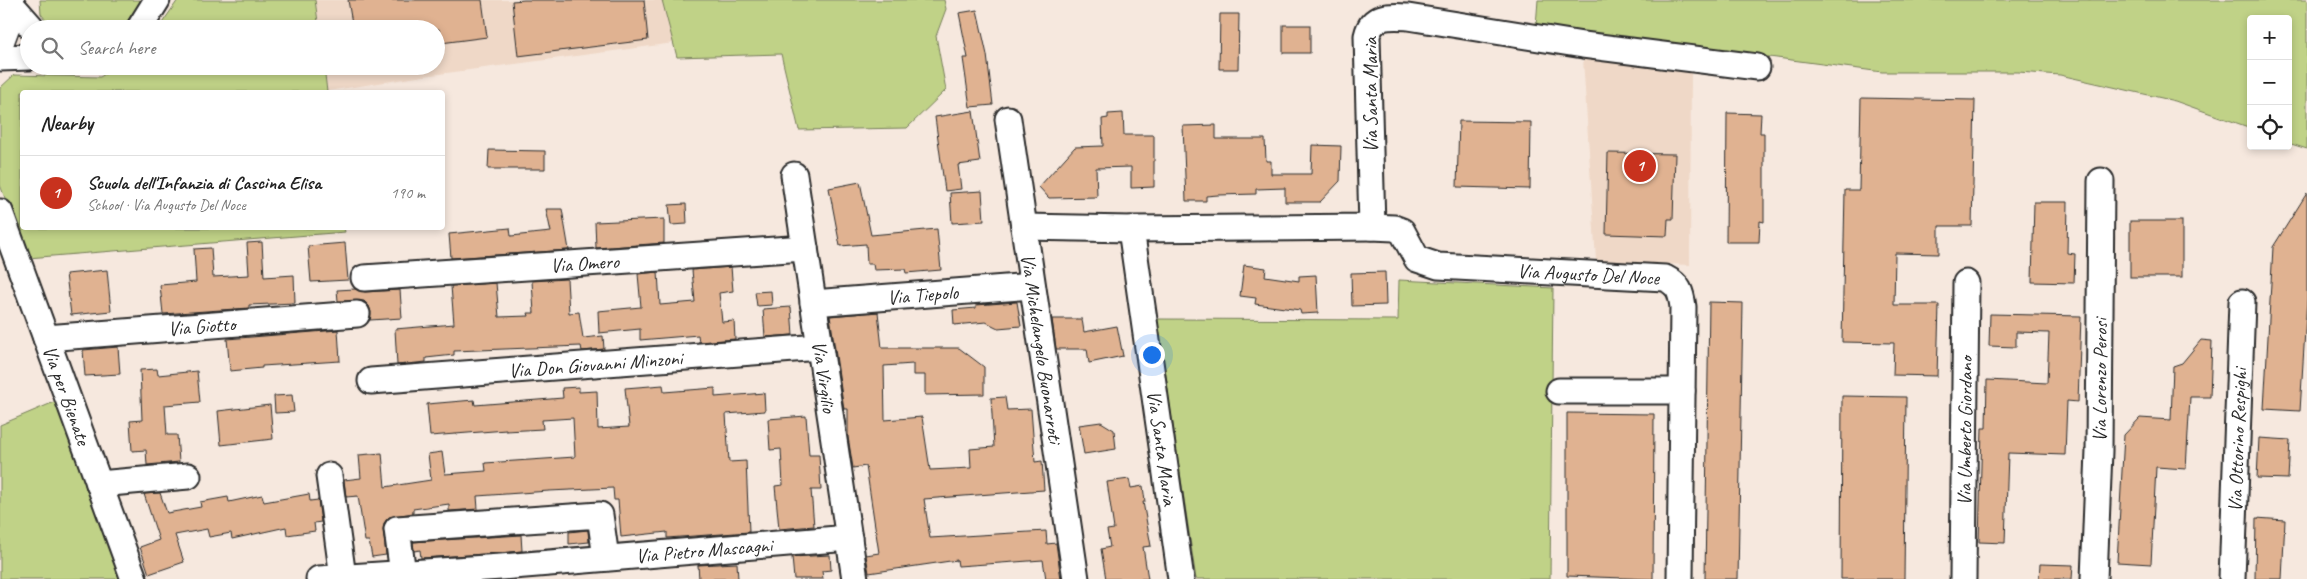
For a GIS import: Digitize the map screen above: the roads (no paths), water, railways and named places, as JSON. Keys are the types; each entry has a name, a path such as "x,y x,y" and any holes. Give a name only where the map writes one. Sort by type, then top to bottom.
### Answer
{"main road":[{"path":"0,41 7,22 10,1"}],"street":[{"path":"145,20 157,0"},
{"path":"10,1 26,20"},
{"name":"Via Santa Maria","path":"1372,227 1368,36 1371,25 1383,17 1408,17 1583,45 1757,67"},
{"path":"0,58 20,57"},
{"name":"Via Michelangelo Buonarroti","path":"1008,119 1076,579"},
{"name":"Via Virgilio","path":"794,175 855,579"},
{"name":"Via Lorenzo Perosi","path":"2094,579 2099,451 2101,181"},
{"name":"Via per Bienate","path":"0,212 134,579"},
{"path":"1024,227 1131,229 1372,227"},
{"name":"Via Augusto Del Noce","path":"1372,227 1402,230 1417,259 1438,266 1665,278 1676,283 1681,292 1683,307 1680,579"},
{"name":"Via Santa Maria","path":"1131,229 1181,579"},
{"name":"Via Omero","path":"364,278 805,248"},
{"name":"Via Umberto Giordano","path":"1963,579 1966,283"},
{"name":"Via Tiepolo","path":"813,303 1032,286"},
{"name":"Via Ottorino Respighi","path":"2232,579 2242,302"},
{"name":"Via Giotto","path":"46,338 357,314"},
{"name":"Via Don Giovanni Minzoni","path":"371,381 820,347"},
{"path":"1559,391 1682,391"},
{"path":"99,484 188,476"},
{"path":"329,476 331,578"},
{"path":"403,574 397,529 600,515 606,558"},
{"name":"Via Pietro Mascagni","path":"331,578 403,574 849,538"}],"place":[{"name":"Scuola dell'Infanzia di Cascina Elisa","path":"1640,166"}]}
